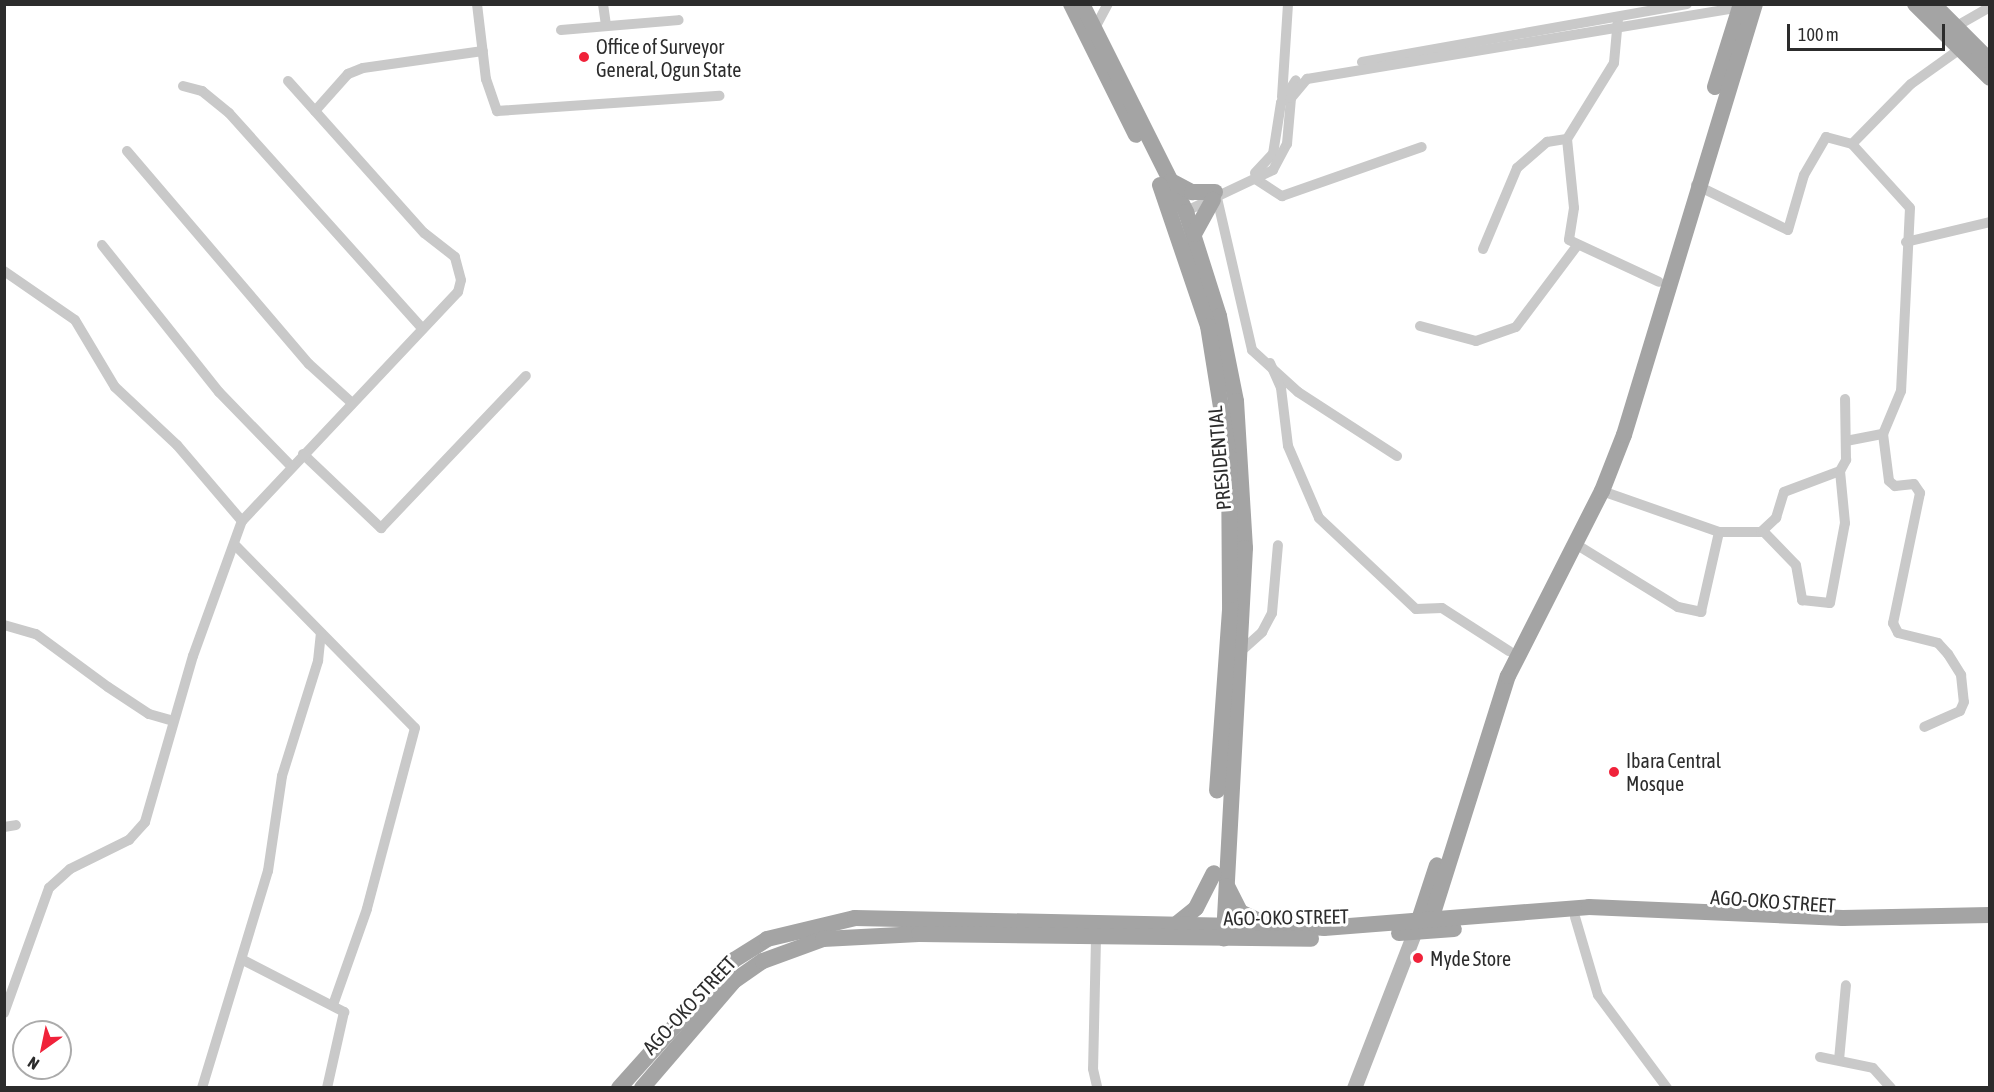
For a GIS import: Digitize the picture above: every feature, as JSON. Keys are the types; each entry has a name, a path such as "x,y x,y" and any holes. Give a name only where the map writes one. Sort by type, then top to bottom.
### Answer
{"main road":[{"path":"1071,4 1178,210 1208,326 1229,457 1230,610 1219,874 1240,912 1278,927"},
{"name":"PRESIDENTIAL","path":"1083,4 1171,181 1178,210 1194,234 1219,316 1242,448 1240,652 1219,874 1219,933"},
{"path":"1915,4 1989,78"},
{"path":"1933,4 1989,61"},
{"path":"1423,926 1508,676 1602,491 1624,435 1747,6"},
{"path":"1423,926 1509,651 1610,450 1659,282 1747,6"},
{"path":"1171,181 1192,192 1215,197 1194,234"},
{"path":"1174,926 1196,908 1219,874"},
{"path":"620,1088 719,972 766,939 798,930 889,918 1174,926 1219,933 1278,927 1423,926 1620,906 1843,918 1989,915"},
{"name":"AGO-OKO STREET","path":"642,1088 734,981 763,961 812,943 919,934 1096,939 1423,926 1575,917 1720,917 1859,927 1989,924"}],"street":[{"path":"477,4 483,51 497,111 719,96"},
{"path":"603,4 606,25"},
{"path":"1095,28 1107,4"},
{"path":"1215,197 1266,166 1278,143 1288,4"},
{"path":"1178,210 1257,180 1283,155 1291,98 1307,79 1618,20 1687,4"},
{"path":"1281,104 1293,82 1321,69 1618,20 1747,6"},
{"path":"1955,27 1989,7"},
{"path":"561,30 679,20"},
{"path":"1618,20 1614,63 1567,139 1574,208 1569,240 1576,247 1659,282"},
{"path":"1852,144 1911,84 1960,49"},
{"path":"315,111 348,74 363,68 483,51"},
{"path":"4,1013 49,888 70,869 129,840 145,822 173,721 236,546 242,521 458,292 462,268 288,81"},
{"path":"183,86 202,91 229,113 423,329"},
{"path":"1696,185 1788,230 1804,175 1826,137 1852,144 1910,208 1906,242 1901,391 1883,434 1889,481 1895,486 1914,484 1920,493 1894,628 1938,644 1961,675 1960,711 1924,727"},
{"path":"1483,249 1517,168 1547,142 1567,139"},
{"path":"1257,180 1282,196 1422,147"},
{"path":"127,151 309,364 352,403"},
{"path":"1215,197 1252,350 1270,363 1298,392 1397,456"},
{"path":"1906,242 1954,233 1989,222"},
{"path":"102,244 219,392 292,467"},
{"path":"1420,326 1476,341 1516,327 1576,247"},
{"path":"4,271 75,320 115,387 177,446 242,521"},
{"path":"1270,363 1281,388 1288,446 1319,518 1416,609 1442,608 1509,651"},
{"path":"303,454 381,528 526,376"},
{"path":"1763,531 1796,565 1802,600 1830,603 1845,524 1840,471 1846,441 1845,399"},
{"path":"1846,441 1883,434"},
{"path":"1602,491 1719,532 1763,531 1776,518 1784,492 1840,471"},
{"path":"1574,543 1678,608 1701,612 1719,532"},
{"path":"1240,652 1262,632 1272,613 1278,544"},
{"path":"236,546 415,728 367,909 333,1005"},
{"path":"4,625 36,634 133,703 173,721"},
{"path":"202,1088 243,960 268,871 282,776 318,661 321,633"},
{"path":"1575,917 1598,995 1667,1088"},
{"path":"1354,1088 1423,926"},
{"path":"1096,939 1093,1069 1097,1088"},
{"path":"243,960 344,1012 327,1088"},
{"path":"1839,1060 1846,985"},
{"path":"1820,1057 1873,1068 1891,1088"}],"place":[{"name":"Office of Surveyor General, Ogun State","path":"584,57"},
{"name":"Ibara Central Mosque","path":"1614,772"},
{"name":"Myde Store","path":"1418,958"}]}
